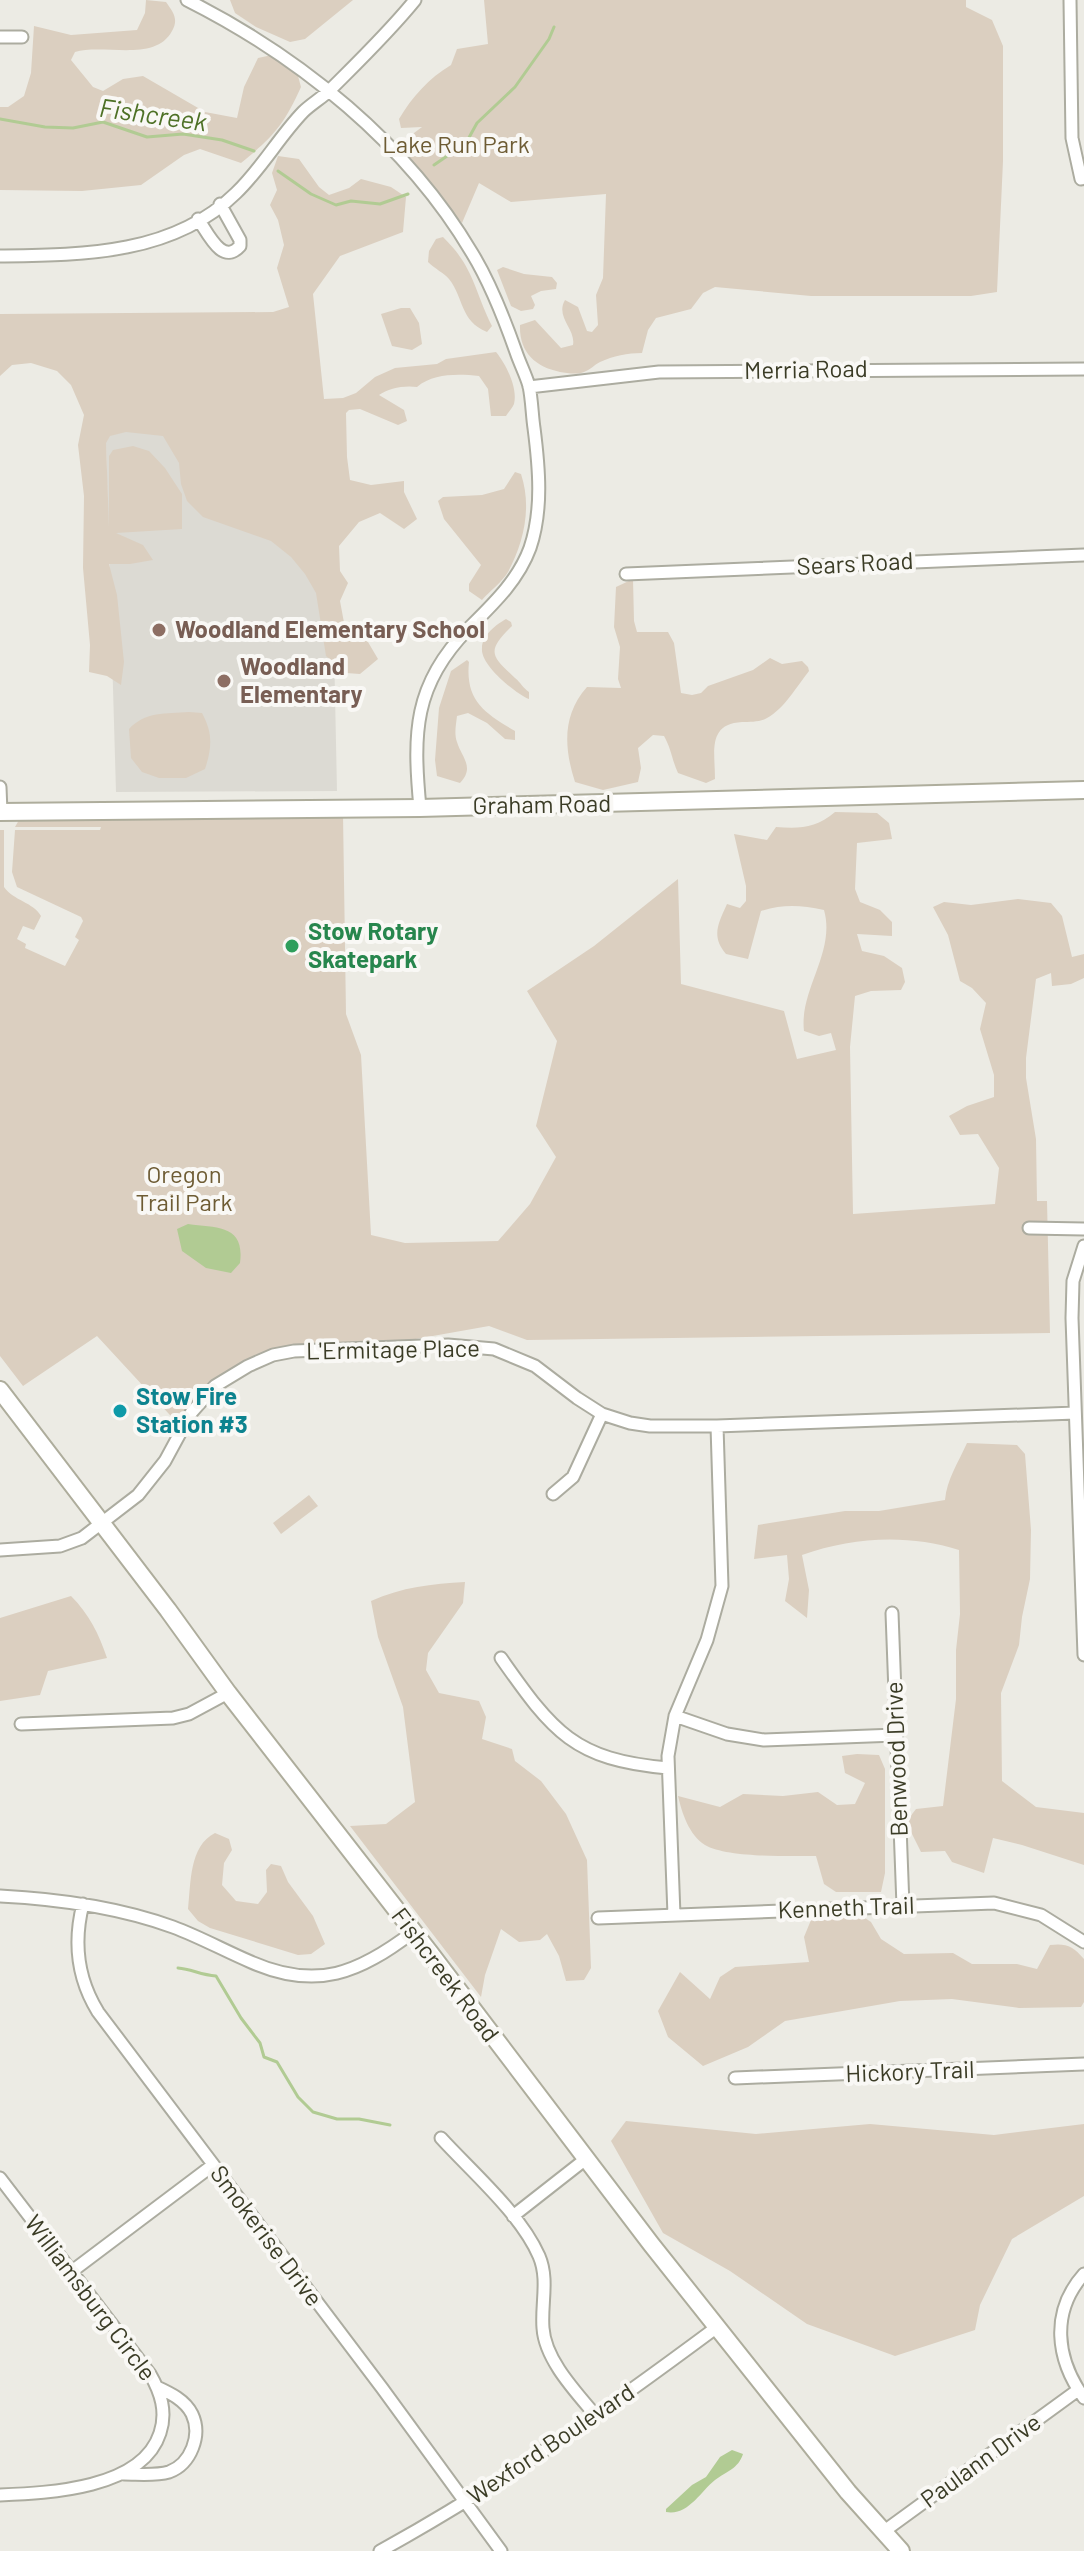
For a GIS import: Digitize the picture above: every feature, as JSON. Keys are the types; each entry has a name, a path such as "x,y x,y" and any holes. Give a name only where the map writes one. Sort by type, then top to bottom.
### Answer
{"main road":[{"name":"Graham Road","path":"0,812 420,808 1084,790"},
{"name":"Fishcreek Road","path":"0,1390 228,1693 717,2327 848,2492 901,2551"}],"street":[{"path":"187,0 267,44 329,91 404,164 458,230 474,256 504,318 529,387 538,473 536,521 530,546 513,580 451,646 424,695 416,741 420,808"},
{"path":"0,256 118,250 166,236 198,219 233,196 305,110 329,91 415,0"},
{"path":"1070,0 1072,138 1081,179"},
{"path":"0,37 22,37"},
{"path":"198,219 221,251 235,251 240,246 240,240 220,204"},
{"name":"Merria Road","path":"529,387 659,372 1084,369"},
{"name":"Sears Road","path":"626,574 1084,555"},
{"path":"0,787 0,812"},
{"path":"1029,1228 1084,1229"},
{"path":"1084,1246 1072,1293 1084,1655"},
{"name":"L'Ermitage Place","path":"0,1550 60,1546 82,1538 138,1495 155,1475 191,1413 215,1386 273,1355 307,1350 448,1345 494,1349 535,1366 602,1414 650,1426 1075,1413"},
{"path":"553,1494 573,1477 602,1414"},
{"path":"674,1915 668,1768 675,1716 707,1640 722,1586 717,1426"},
{"name":"Benwood Drive","path":"892,1613 903,1906"},
{"path":"501,1658 543,1714 581,1746 627,1764 668,1768"},
{"path":"21,1724 173,1718 189,1714 228,1693"},
{"path":"675,1716 727,1734 764,1740 896,1735"},
{"path":"0,1896 83,1904 135,1915 174,1927 250,1962 293,1976 330,1976 355,1969 384,1954 413,1932"},
{"name":"Kenneth Trail","path":"598,1918 994,1903 1051,1920 1084,1942"},
{"name":"Smokerise Drive","path":"83,1904 77,1935 78,1958 83,1984 90,1999 121,2046 501,2551"},
{"name":"Hickory Trail","path":"735,2078 1084,2064"},
{"path":"441,2138 513,2216 533,2244 544,2270 544,2338 554,2360 596,2416"},
{"path":"513,2216 587,2158"},
{"path":"71,2272 213,2165"},
{"name":"Williamsburg Circle","path":"0,2178 133,2350 157,2387 163,2410 160,2435 146,2458 123,2474 50,2492 0,2495"},
{"path":"1081,2394 1066,2369 1059,2333 1067,2299 1084,2274"},
{"name":"Wexford Boulevard","path":"380,2551 465,2503 596,2416 717,2327"},
{"path":"544,2338 554,2329"},
{"path":"123,2474 167,2472 187,2458 195,2444 196,2426 192,2413 174,2395 157,2387"},
{"name":"Paulann Drive","path":"883,2532 1081,2394"}],"shaded area":[{"name":"Woodland Elementary","path":"329,407 337,791 116,792 105,411"},
{"path":"188,1224 219,1228 234,1235 238,1241 240,1263 231,1273 206,1268 182,1251 177,1229"},
{"path":"732,2450 743,2454 735,2466 687,2507 666,2512 692,2485 706,2477 720,2457"}],"green space":[{"path":"146,0 166,2 175,19 172,31 154,47 75,52 71,60 93,87 103,91 123,79 143,76 205,112 237,118 244,87 258,58 272,55 298,76 301,87 277,130 241,163 200,149 184,155 141,185 82,191 0,190 0,107 8,107 24,96 31,73 34,26 71,35 137,30 145,13"},
{"path":"230,0 353,0 305,39 290,42 256,27 235,13"},
{"name":"Lake Run Park","path":"484,0 966,0 966,7 992,20 1003,46 1003,161 997,292 971,296 811,296 715,287 703,293 691,309 656,318 648,330 642,353 610,358 578,373 560,372 543,366 530,357 522,343 520,325 535,320 561,348 573,345 572,334 562,312 565,300 578,307 587,331 592,332 598,325 596,295 603,278 606,194 511,202 479,183 462,223 398,145 422,127 401,128 399,119 422,89 451,65 457,49 488,44"},
{"path":"278,156 299,159 319,187 329,195 349,188 361,179 391,187 406,197 403,232 340,256 313,294 324,399 343,398 356,393 375,377 395,368 437,364 446,359 496,352 510,376 514,404 506,416 491,416 488,389 479,376 455,375 431,379 417,387 392,389 379,395 404,410 407,421 398,425 360,409 346,413 350,480 371,485 404,481 404,492 417,519 404,529 380,513 359,522 339,546 340,571 348,583 340,601 345,628 368,642 378,659 360,674 346,673 326,656 316,593 291,557 271,541 203,517 187,501 179,463 163,436 126,432 110,436 106,443 109,527 109,456 113,450 133,446 149,451 182,494 182,529 116,533 143,545 153,560 109,564 117,595 124,662 121,685 107,676 89,672 90,645 83,568 84,496 78,445 84,415 71,385 57,371 31,363 12,365 0,376 0,314 273,312 289,307 277,268 284,245 278,220 270,205 277,190 272,173"},
{"path":"443,237 461,258 472,279 492,326 487,332 472,322 449,279 428,262 429,251 436,239"},
{"path":"503,267 524,274 552,277 557,283 556,289 531,296 535,305 533,309 521,311 511,306 497,270"},
{"path":"410,308 419,323 422,344 412,350 392,346 381,314"},
{"path":"515,472 521,474 526,499 522,537 508,572 482,600 469,591 469,584 481,565 444,519 438,501 443,497 482,495 504,489"},
{"path":"633,579 637,632 668,632 674,643 681,693 701,693 708,686 753,670 770,658 782,664 802,661 808,667 809,671 795,690 773,714 755,722 731,724 723,728 715,741 715,779 706,783 678,773 664,736 653,735 638,748 641,768 638,782 603,790 575,782 567,744 569,720 587,687 621,688 618,679 620,647 614,627 616,587"},
{"path":"506,619 512,626 498,642 495,654 529,692 529,699 500,678 483,655 487,634"},
{"path":"467,660 474,696 494,718 515,731 515,740 505,739 487,723 468,713 457,716 456,739 467,767 460,783 437,776 435,760 439,708 451,671"},
{"path":"202,713 210,734 205,769 186,778 159,778 142,772 131,758 129,729 149,716"},
{"name":"Oregon Trail Park","path":"835,812 877,813 889,823 892,839 857,843 855,889 860,902 880,910 892,922 892,936 857,934 862,951 884,956 902,968 905,982 901,990 871,991 855,996 850,1047 853,1214 995,1204 999,1168 978,1134 960,1135 949,1116 994,1097 994,1075 980,1029 986,1003 972,988 960,981 948,935 933,907 944,902 971,905 1018,899 1051,903 1062,916 1072,957 1084,954 1084,978 1071,984 1052,986 1051,973 1036,979 1026,1058 1026,1078 1036,1139 1037,1201 1047,1201 1050,1333 527,1340 489,1326 365,1348 294,1351 232,1374 181,1427 97,1336 23,1386 0,1356 0,830 4,830 4,887 41,916 34,930 23,926 17,939 26,944 25,948 65,966 79,940 75,937 83,921 81,917 17,887 12,872 15,830 100,830 101,827 15,827 19,820 343,814 346,1014 361,1055 371,1235 405,1243 498,1241 530,1204 556,1157 536,1126 557,1041 527,991 594,946 678,879 681,984 784,1011 797,1059 836,1050 831,1033 819,1036 804,1031 807,1001 825,941 824,910 792,906 761,911 748,959 726,954 717,936 727,904 740,908 746,901 746,886 734,834 767,840 776,827 807,826"},
{"path":"967,1443 1017,1445 1025,1454 1031,1530 1030,1579 1019,1645 1001,1693 1002,1781 1036,1807 1084,1813 1084,1865 993,1838 984,1873 952,1862 945,1851 921,1852 906,1822 916,1809 943,1806 956,1699 959,1550 920,1542 880,1540 841,1544 802,1555 809,1590 807,1618 785,1601 789,1579 787,1555 754,1559 758,1525 945,1500 950,1478"},
{"path":"309,1495 318,1506 281,1534 273,1523"},
{"path":"465,1582 463,1603 428,1653 426,1670 439,1693 479,1701 486,1717 482,1739 512,1749 515,1761 541,1781 566,1814 587,1860 591,1968 584,1980 566,1981 559,1956 547,1934 540,1940 519,1942 501,1929 481,1997 350,1826 386,1824 415,1802 403,1707 378,1637 371,1601 417,1587"},
{"path":"71,1596 93,1625 107,1658 48,1671 40,1695 0,1701 0,1618"},
{"path":"879,1755 885,1769 885,1873 881,1892 836,1892 824,1884 816,1856 728,1852 705,1845 687,1823 678,1796 720,1807 743,1794 783,1796 818,1792 837,1805 855,1804 865,1783 845,1773 842,1756"},
{"path":"215,1833 229,1839 232,1850 224,1863 222,1885 236,1901 258,1904 267,1892 266,1870 271,1864 281,1866 288,1882 313,1916 325,1944 311,1954 298,1955 210,1928 198,1921 188,1909 193,1866 200,1847"},
{"path":"859,1914 871,1922 881,1939 904,1954 953,1953 972,1964 1017,1964 1037,1969 1050,1945 1069,1946 1084,1959 1084,2002 1081,2007 1019,2008 952,1999 900,2001 785,2021 748,2047 703,2066 668,2037 658,2011 680,1972 710,1999 720,1977 735,1967 809,1962 804,1937 811,1920"},
{"path":"626,2121 756,2134 870,2124 994,2135 1084,2124 1084,2196 1012,2239 980,2305 975,2330 895,2356 807,2324 730,2271 663,2233 611,2141"}],"waterway":[{"name":"Fishcreek","path":"434,165 466,143 477,123 515,87 554,27"},
{"name":"Fishcreek","path":"0,119 45,127 73,128 103,122 147,137 183,134 222,140 254,151"},
{"name":"Fishcreek","path":"278,171 311,194 336,205 351,201 380,204 408,194"},
{"path":"178,1968 216,1976 260,2043 264,2057 277,2062 298,2097 313,2112 337,2119 359,2119 390,2125"}],"place":[{"name":"Woodland Elementary School","path":"159,630"},
{"name":"Woodland Elementary","path":"224,681"},
{"name":"Stow Rotary Skatepark","path":"292,946"},
{"name":"Stow Fire Station #3","path":"120,1411"}]}
